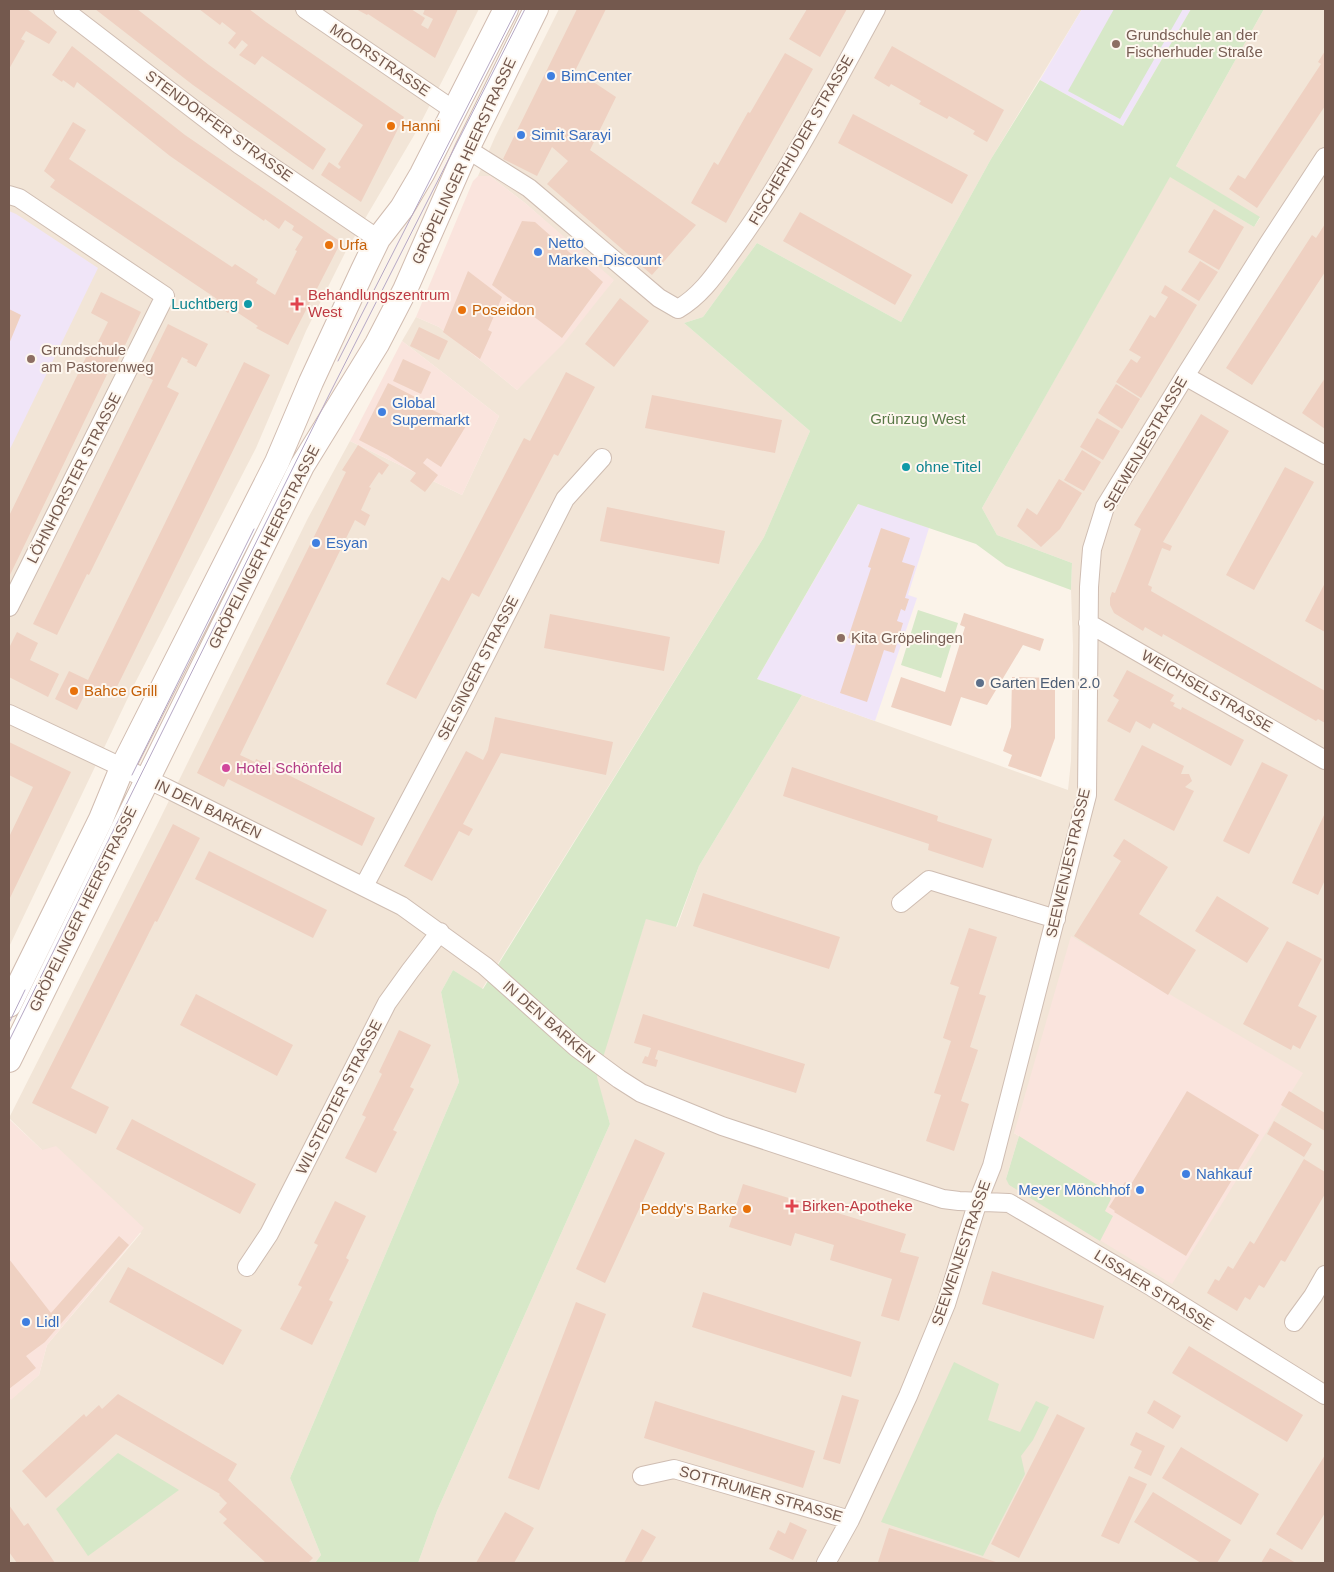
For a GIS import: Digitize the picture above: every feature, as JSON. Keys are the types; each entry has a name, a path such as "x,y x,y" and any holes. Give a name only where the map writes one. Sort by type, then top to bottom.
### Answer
{"main road":[{"name":"GRÖPELINGER HEERSTRASSE","path":"9,1005 102,819 122,768 277,462 319,365 378,239 402,208 455,111 506,9"},
{"name":"GRÖPELINGER HEERSTRASSE","path":"9,1060 302,466 377,344 405,290 467,149 536,9"}],"street":[{"name":"STENDORFER STRASSE","path":"63,9 240,145 378,239"},
{"name":"MOORSTRASSE","path":"305,9 455,111"},
{"name":"FISCHERHUDER STRASSE","path":"467,149 529,188 659,298 678,309 693,301 705,287 761,210 794,158 876,9"},
{"name":"SEEWENJESTRASSE","path":"826,1563 850,1520 908,1396 946,1304 978,1201 992,1166 1087,795 1088,623 1092,549 1105,507 1184,376 1325,157"},
{"name":"LÖHNHORSTER STRASSE","path":"9,195 19,198 165,296 9,607"},
{"path":"1184,376 1325,454"},
{"name":"SELSINGER STRASSE","path":"364,886 458,709 564,499 602,458"},
{"name":"WEICHSELSTRASSE","path":"1088,623 1325,760"},
{"name":"IN DEN BARKEN","path":"9,714 402,906 486,966 577,1048 641,1093 722,1126 943,1199 978,1201"},
{"path":"901,903 929,880 1056,919"},
{"name":"WILSTEDTER STRASSE","path":"247,1267 269,1234 387,1003 440,932"},
{"name":"LISSAER STRASSE","path":"978,1201 1009,1203 1152,1287 1325,1395"},
{"path":"1294,1322 1313,1296 1325,1275"},
{"name":"SOTTRUMER STRASSE","path":"642,1476 674,1469 850,1520"}],"shaded area":[{"path":"9,9 479,9 416,132 346,251 306,331 256,448 135,683 9,947"},
{"path":"559,9 1082,9 991,159 901,322 757,243 703,317 684,323 810,431 764,537 482,989 453,970 441,992 459,1082 290,1478 321,1555 315,1563 9,1563 9,1396 11,1399 39,1375 47,1345 141,1233 42,1150 9,1118 157,825 308,518 350,441 462,495 499,416 402,341 416,317 439,327 517,390 613,281 525,203 490,176 478,176 495,137"},
{"name":"Grundschule an der Fischerhuder Straße","path":"1082,9 1191,9 1123,126 1040,80"},
{"path":"1264,9 1325,9 1325,1563 418,1563 437,1511 610,1124 596,1077 646,918 677,927 699,866 802,695 1068,790 1071,761 1072,563 997,535 982,508 1170,176 1254,227 1260,218 1176,166","holes":["1303,1073 1006,1179 1019,1136 1014,1133"]},
{"path":"478,176 490,176 525,203 614,280 563,344 517,390 439,327 416,317 473,181"},
{"name":"Grundschule am Pastorenweg","path":"9,211 98,268 9,451"},
{"path":"402,341 499,416 462,495 350,441"},
{"name":"Kita Gröpelingen","path":"859,503 929,528 908,595 917,598 875,721 757,679"},
{"path":"1071,936 1303,1073 1172,1284 1009,1185 1006,1179 1019,1136 1014,1133"},
{"path":"9,1119 42,1150 56,1146 144,1228 47,1345 39,1375 11,1400 9,1396"}],"green space":[{"name":"Grundschule an der Fischerhuder Straße","path":"1114,9 1183,9 1120,119 1068,91"},
{"name":"Grünzug West","path":"1191,9 1264,9 1176,166 1260,217 1254,227 1170,177 982,508 997,535 1072,563 1071,590 1006,566 976,544 858,504 757,679 802,695 699,866 676,927 646,919 597,1077 610,1124 437,1511 418,1563 315,1563 321,1555 290,1478 459,1082 441,992 453,970 483,989 764,537 810,431 684,323 703,317 757,243 901,322 991,159 1040,80 1123,126"},
{"path":"918,610 958,623 941,678 901,665"},
{"path":"1019,1136 1107,1191 1111,1199 1105,1211 1113,1216 1100,1241 1009,1185 1006,1179"},
{"path":"954,1362 999,1384 988,1420 1020,1432 1036,1401 1049,1407 1033,1440 1021,1456 1025,1474 983,1556 881,1522"},
{"path":"118,1453 179,1490 88,1556 56,1509"}],"building":[{"path":"9,9 27,9 57,32 49,44 26,31 21,39 25,41 9,69"},
{"path":"95,9 137,9 209,65 326,149 313,170 193,85"},
{"path":"199,9 249,9 404,117 361,202 321,175 329,162 339,169 341,167 338,164 363,125 262,56 255,65 239,55 248,45 242,40 235,49 228,43 236,33 222,22 220,25"},
{"path":"356,9 411,9 425,18 421,25 428,29 433,19 423,14 425,9 458,9 435,58 368,14"},
{"path":"577,9 606,9 575,71 616,97 590,150 696,225 652,275 547,184 568,161 552,147 537,176 503,159"},
{"path":"807,9 847,9 820,57 789,39"},
{"path":"72,46 185,135 341,242 288,345 256,328 258,326 232,309 228,313 214,303 217,299 50,187 55,180 44,171 73,122 86,130 69,159 232,267 235,264 258,279 256,283 275,295 297,251 295,250 303,237 292,230 294,226 285,220 279,229 265,219 264,221 170,156 77,82 74,88 52,75"},
{"path":"892,46 1004,110 987,142 973,134 975,131 949,116 947,119 919,104 921,101 891,84 889,87 874,78"},
{"path":"1325,51 1325,106 1257,208 1229,189 1238,175 1245,179 1321,64 1318,62"},
{"path":"785,53 813,69 726,223 691,203 714,162 718,165"},
{"path":"853,114 968,175 952,204 838,143"},
{"path":"1214,209 1244,227 1219,270 1188,252"},
{"path":"800,212 912,275 895,305 783,241"},
{"name":"Netto Marken-Discount","path":"522,221 535,222 603,282 562,338 492,285"},
{"path":"1325,224 1325,272 1252,385 1226,368 1312,235 1316,238"},
{"path":"1200,261 1218,272 1199,301 1181,290"},
{"path":"468,271 502,297 488,330 492,332 480,359 443,332"},
{"path":"1165,285 1197,305 1141,398 1116,382 1131,359 1137,363 1141,357 1129,350 1150,315 1155,318 1168,297 1161,293"},
{"path":"101,292 141,312 117,362 114,360 9,577 9,516 90,349 94,350 108,322 91,313"},
{"path":"620,298 649,321 614,367 585,344"},
{"path":"9,309 21,315 9,344"},
{"path":"168,324 208,344 196,367 182,357 167,387 179,393 89,575 87,574 57,635 33,624 153,380 143,375"},
{"path":"419,327 448,341 439,360 410,346"},
{"path":"403,359 431,372 421,394 393,381"},
{"path":"244,362 270,375 112,697 89,686 77,710 55,699 69,671 88,680"},
{"path":"566,372 595,387 558,456 554,454 479,597 472,593 416,699 386,684 442,577 449,581 524,438 530,441"},
{"path":"1325,378 1325,429 1302,413"},
{"path":"388,383 423,401 422,405 466,426 441,467 427,458 423,463 438,475 425,492 410,481 416,473 388,455 359,440"},
{"path":"1116,384 1140,399 1122,429 1098,413"},
{"path":"652,395 782,420 775,453 645,428"},
{"path":"1201,414 1229,431 1163,542 1172,546 1170,551 1162,548 1148,585 1152,587 1151,591 1325,691 1325,723 1318,719 1316,721 1163,634 1162,637 1145,627 1143,631 1114,613 1110,605 1112,592 1115,593 1141,529 1134,525"},
{"path":"1097,418 1120,431 1103,460 1080,447"},
{"path":"358,445 389,465 382,475 379,472 369,487 371,488 361,510 370,515 365,526 355,520 240,755 255,762 256,759 375,818 362,846 228,779 224,787 197,773 346,472 342,470"},
{"path":"1082,450 1101,462 1084,491 1064,480"},
{"path":"1285,467 1314,482 1254,590 1226,575"},
{"path":"1059,479 1082,493 1060,529 1041,547 1017,526 1027,508 1037,515"},
{"path":"607,507 725,531 719,564 600,541"},
{"path":"881,528 910,538 902,562 915,566 905,598 909,599 905,611 901,609 897,621 903,623 894,653 884,650 867,702 840,693 857,641 848,638 871,568 868,567"},
{"path":"1325,583 1325,632 1305,621"},
{"path":"964,613 1044,639 1040,651 1023,645 987,705 961,697 951,726 891,707 901,677 945,692 965,627 960,625"},
{"path":"550,614 670,637 664,671 544,648"},
{"path":"17,632 38,643 30,660 59,674 48,697 9,677 9,648"},
{"path":"1127,670 1174,695 1170,701 1175,703 1173,706 1181,710 1182,707 1244,740 1231,766 1153,723 1150,729 1136,721 1130,733 1107,721 1119,700 1113,696"},
{"path":"1012,677 1055,678 1055,738 1041,777 1008,766 1012,755 1003,751 1011,727"},
{"path":"495,717 613,742 606,775 501,753 463,824 473,829 469,836 459,831 432,881 404,866 466,751 483,760 488,750"},
{"path":"9,742 71,772 9,900 9,837 33,787 9,775"},
{"path":"1142,745 1184,766 1181,774 1189,774 1192,781 1185,787 1194,791 1174,831 1114,800"},
{"path":"1262,762 1288,775 1249,854 1223,841"},
{"path":"792,767 938,816 937,821 992,839 983,868 928,850 929,844 783,796"},
{"path":"1325,813 1325,880 1318,895 1292,883"},
{"path":"173,824 200,838 157,922 155,921 71,1088 109,1107 96,1134 32,1103"},
{"path":"1124,839 1168,867 1139,914 1196,950 1168,995 1074,936 1121,861 1113,856"},
{"path":"209,851 327,910 313,938 195,879"},
{"path":"703,893 840,937 829,969 693,926"},
{"path":"1217,896 1269,928 1247,963 1195,931"},
{"path":"969,928 997,937 979,994 986,996 970,1047 978,1050 961,1101 969,1104 954,1151 926,1141 941,1095 934,1093 951,1041 943,1038 959,987 950,984"},
{"path":"1287,941 1322,959 1298,1006 1317,1016 1300,1049 1293,1045 1291,1050 1243,1024"},
{"path":"196,994 293,1045 277,1076 180,1025"},
{"path":"643,1014 805,1064 796,1093 658,1050 655,1059 658,1060 656,1067 642,1063 645,1056 648,1057 651,1048 634,1043"},
{"path":"399,1030 431,1045 410,1087 414,1089 393,1130 397,1132 376,1173 345,1158 366,1117 362,1115 382,1074 379,1072"},
{"path":"1187,1091 1259,1135 1186,1256 1114,1212 1109,1207 1125,1182 1130,1186"},
{"path":"1289,1091 1325,1113 1325,1131 1281,1105"},
{"path":"132,1119 256,1184 240,1214 116,1149"},
{"path":"1274,1121 1312,1144 1304,1157 1267,1134"},
{"path":"635,1139 665,1153 605,1283 576,1269"},
{"path":"1304,1159 1325,1172 1325,1194 1285,1262 1281,1260 1264,1288 1259,1285 1250,1300 1245,1297 1237,1311 1207,1293 1215,1279 1219,1281 1228,1266 1233,1269 1250,1241 1254,1244"},
{"path":"743,1184 906,1234 900,1252 919,1257 899,1321 881,1316 892,1279 830,1260 834,1245 795,1233 791,1246 729,1227"},
{"path":"335,1201 366,1216 346,1258 349,1260 329,1300 333,1302 312,1345 280,1329 302,1287 298,1285 318,1245 314,1243"},
{"name":"Lidl","path":"119,1236 129,1245 45,1342 26,1356 36,1368 9,1389 9,1259 51,1313"},
{"path":"128,1267 242,1330 223,1365 109,1302"},
{"path":"992,1271 1104,1306 1094,1339 982,1304"},
{"path":"703,1292 861,1342 851,1377 692,1327"},
{"path":"576,1302 606,1314 539,1490 508,1478"},
{"path":"1189,1346 1303,1415 1287,1442 1172,1373"},
{"path":"118,1394 237,1464 228,1480 313,1558 308,1563 266,1563 223,1523 227,1519 219,1512 227,1503 220,1494 116,1434 46,1498 22,1471 84,1414 86,1417 99,1405 102,1409"},
{"path":"842,1395 859,1400 840,1464 823,1459"},
{"path":"1154,1400 1181,1416 1173,1429 1147,1413"},
{"path":"655,1401 815,1451 803,1488 644,1438"},
{"path":"1057,1414 1085,1428 1019,1558 991,1544"},
{"path":"1136,1432 1165,1446 1151,1476 1134,1468 1142,1451 1130,1445"},
{"path":"1181,1447 1259,1494 1241,1525 1162,1478"},
{"path":"1325,1455 1325,1513 1302,1550 1276,1534"},
{"path":"1129,1476 1147,1484 1119,1544 1101,1536"},
{"path":"1153,1492 1231,1540 1217,1563 1201,1563 1134,1522"},
{"path":"9,1505 24,1526 28,1523 55,1563 17,1563 9,1552"},
{"path":"505,1512 534,1528 514,1563 476,1563"},
{"path":"790,1522 807,1530 793,1560 769,1549 778,1530 785,1534"},
{"path":"889,1528 999,1563 878,1562"},
{"path":"642,1529 656,1537 641,1563 624,1563"},
{"path":"1270,1548 1296,1563 1261,1563"}],"tram line":[{"path":"338,361 517,9"},
{"path":"9,1041 329,395 525,9"},
{"path":"132,775 254,529"},
{"path":"9,1023 25,990"}],"place":[{"name":"Grundschule an der Fischerhuder Straße","path":"1116,44"},
{"name":"BimCenter","path":"551,76"},
{"name":"Hanni","path":"391,126"},
{"name":"Simit Sarayi","path":"521,135"},
{"name":"Urfa","path":"329,245"},
{"name":"Netto Marken-Discount","path":"538,252"},
{"name":"Luchtberg","path":"248,304"},
{"name":"Behandlungszentrum West","path":"297,304"},
{"name":"Poseidon","path":"462,310"},
{"name":"Grundschule am Pastorenweg","path":"31,359"},
{"name":"Global Supermarkt","path":"382,412"},
{"name":"ohne Titel","path":"906,467"},
{"name":"Esyan","path":"316,543"},
{"name":"Kita Gröpelingen","path":"841,638"},
{"name":"Garten Eden 2.0","path":"980,683"},
{"name":"Bahce Grill","path":"74,691"},
{"name":"Hotel Schönfeld","path":"226,768"},
{"name":"Nahkauf","path":"1186,1174"},
{"name":"Meyer Mönchhof","path":"1140,1190"},
{"name":"Birken-Apotheke","path":"792,1206"},
{"name":"Peddy's Barke","path":"747,1209"},
{"name":"Lidl","path":"26,1322"}]}
